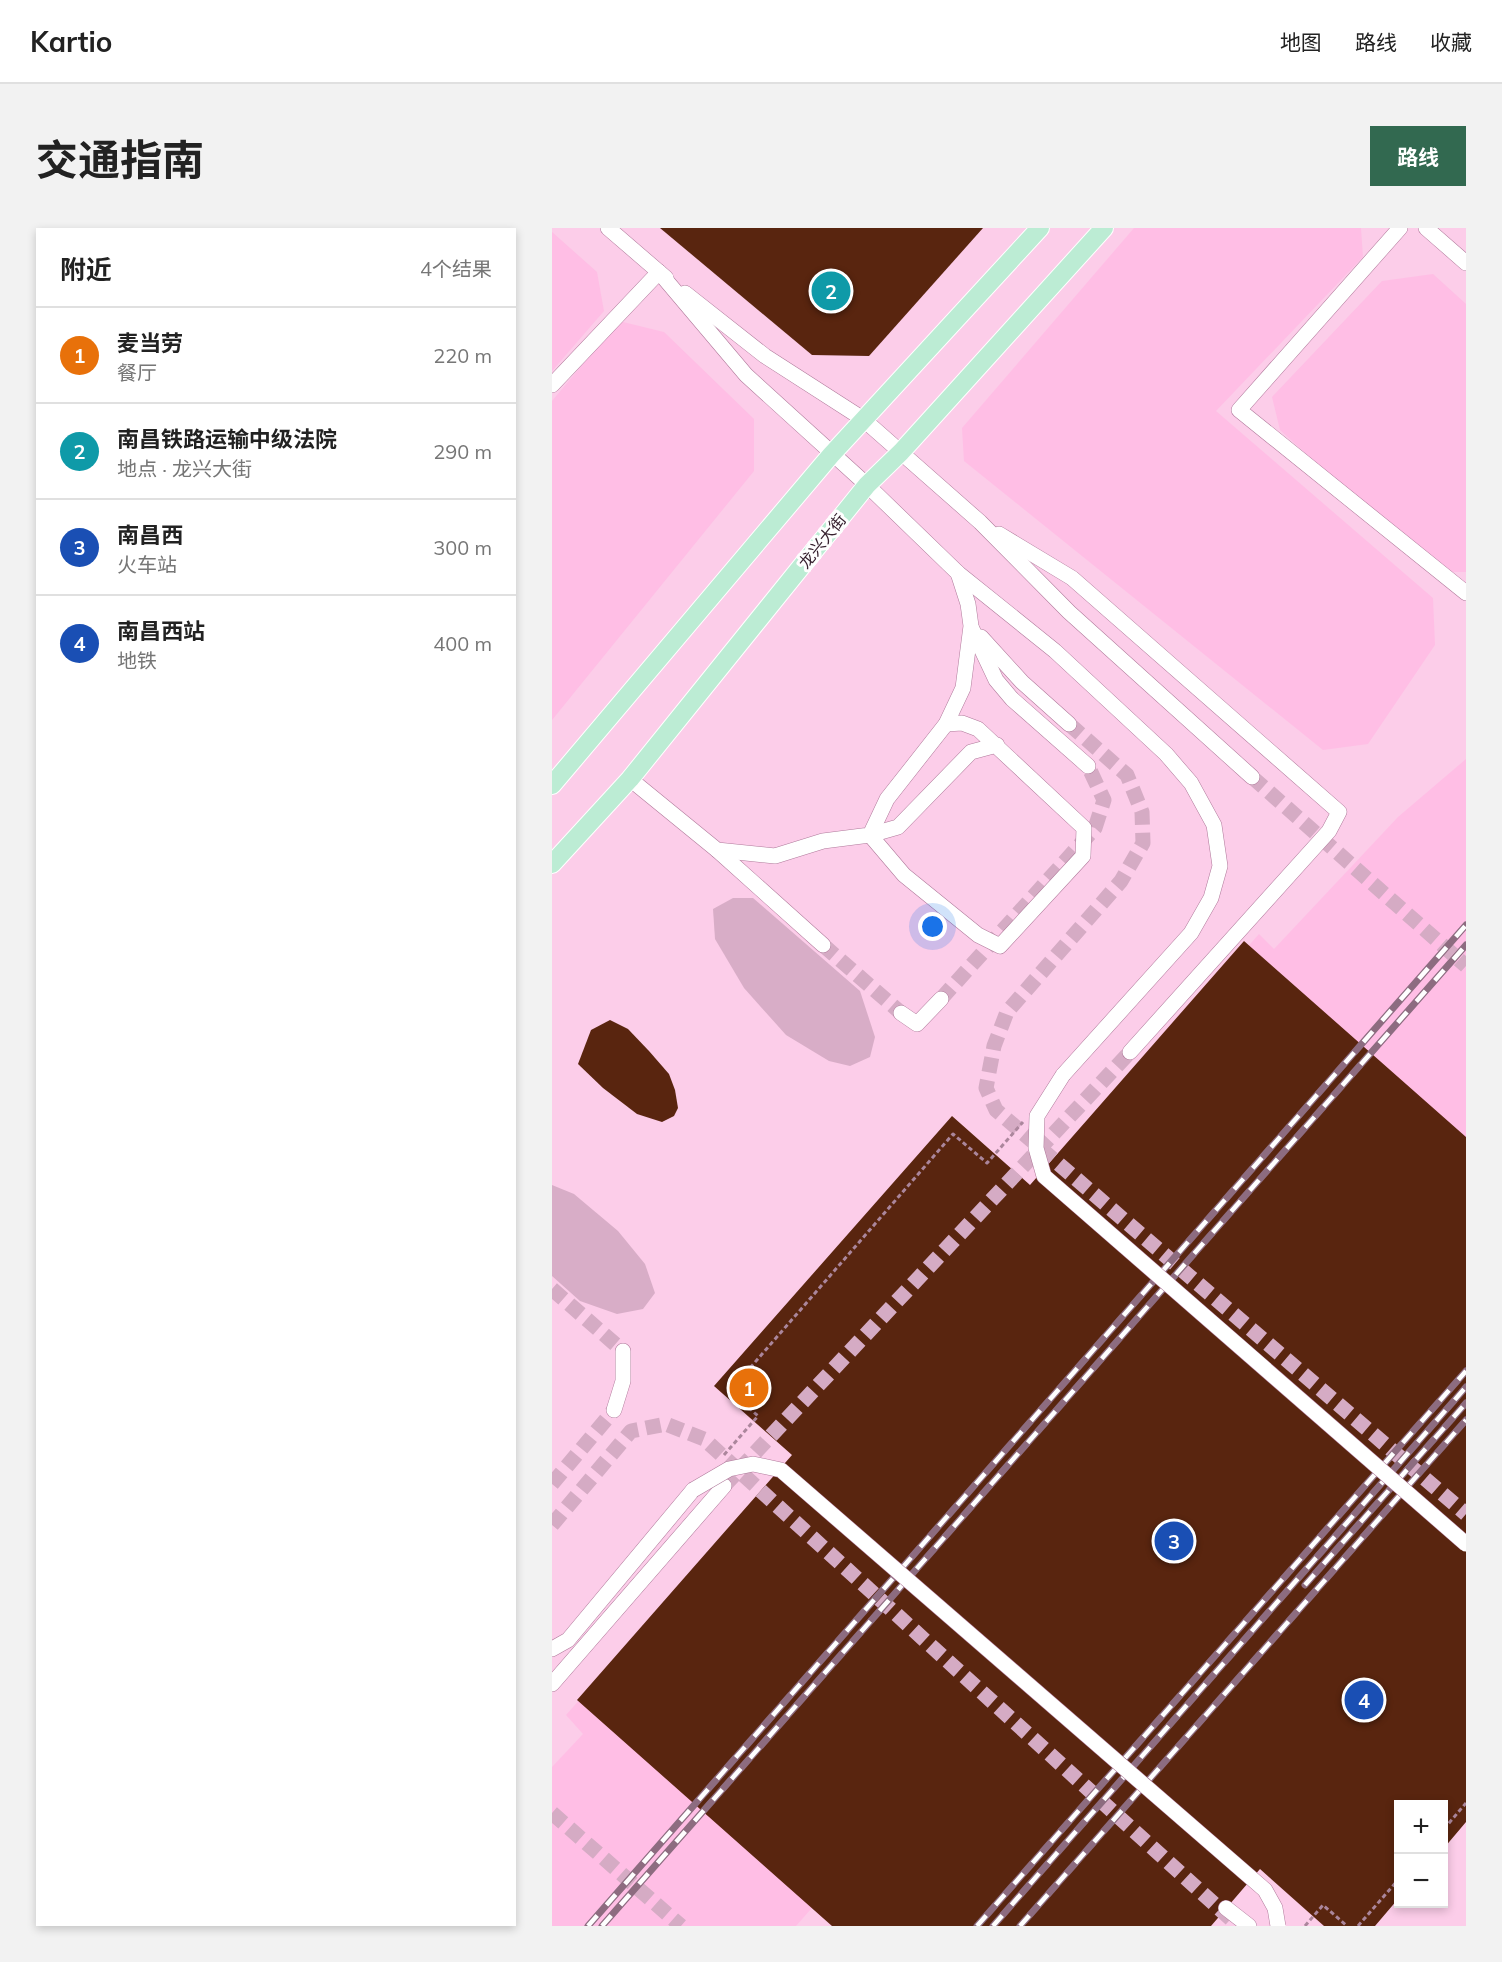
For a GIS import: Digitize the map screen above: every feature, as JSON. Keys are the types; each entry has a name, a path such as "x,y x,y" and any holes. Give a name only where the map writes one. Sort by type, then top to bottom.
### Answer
{"main road":[{"path":"552,785 831,455 1040,228"},
{"name":"龙兴大街","path":"552,864 630,779 867,485 901,452 1104,228"}],"street":[{"path":"608,228 659,272 765,356 863,419 980,522 1069,612 1252,777"},
{"path":"1400,228 1239,410 1466,593"},
{"path":"1426,228 1466,263"},
{"path":"552,385 659,272"},
{"path":"659,272 746,375 831,455 867,485 958,573 1055,651 1166,754 1191,783 1214,825 1220,866 1211,898 1191,933 1063,1075 1037,1116 1036,1148 1044,1176 1466,1544"},
{"path":"980,522 1072,578 1340,812 1329,831 1130,1052"},
{"path":"870,835 887,799 946,724 963,688 971,626 968,604 958,573"},
{"path":"971,626 1022,682 1069,724"},
{"path":"971,626 996,680 1012,699 1088,766"},
{"path":"870,835 904,875 978,935 1000,946 1083,856 1084,828 978,729 962,723 946,724"},
{"path":"717,850 775,856 823,841 870,835 898,827 971,752 997,745"},
{"path":"630,779 717,850 823,945"},
{"path":"901,1013 917,1024 941,999"},
{"path":"614,1410 623,1381 623,1351"},
{"path":"552,1649 568,1640 693,1490 729,1469 753,1464 781,1470 1265,1890 1275,1908 1278,1926"},
{"path":"552,1684 724,1486"},
{"path":"1226,1908 1249,1926"}],"path":[{"path":"722,1457 758,1416 730,1391 953,1134 987,1163 1025,1119"},
{"path":"1448,1823 1466,1803"},
{"path":"1358,1926 1394,1885"},
{"path":"1305,1926 1323,1905 1347,1926"}],"shaded area":[{"path":"1134,228 1361,228 1363,257 1216,411 1433,598 1435,645 1368,744 1323,750 964,461 962,428"},
{"path":"552,232 597,272 604,311 552,371"},
{"path":"1433,274 1466,304 1466,572 1436,572 1280,430 1272,397 1382,281"},
{"path":"619,321 664,332 754,419 754,471 552,720 552,401"},
{"path":"1466,759 1466,1167 796,1926 552,1926 552,1767 583,1734 566,1715 1259,934 1274,949 1398,817"},
{"path":"733,898 753,898 860,991 875,1037 870,1057 850,1066 829,1061 786,1035 744,988 715,939 713,909"},
{"path":"552,1185 574,1194 618,1231 645,1264 655,1293 643,1309 617,1314 580,1301 552,1276"}],"building":[{"path":"660,228 983,228 869,356 812,355"},
{"path":"1244,941 1466,1137 1466,1822 1448,1843 1448,1800 1394,1800 1394,1904 1375,1926 1324,1926 1260,1869 1211,1926 832,1926 577,1700 792,1455 714,1386 952,1116 1030,1185"},
{"path":"610,1020 628,1029 669,1074 678,1108 674,1116 662,1122 637,1114 603,1088 578,1064 591,1030"}],"tunnel":[{"path":"1069,724 1127,775 1142,812 1143,843 1121,881 1007,1012 994,1046 986,1088 996,1110 1466,1514"},
{"path":"941,999 1095,828 1104,800 1088,766"},
{"path":"1252,777 1466,966"},
{"path":"823,945 901,1013"},
{"path":"724,1486 1130,1052"},
{"path":"552,1289 623,1351"},
{"path":"552,1484 614,1410"},
{"path":"552,1525 631,1431 666,1424 704,1439 1234,1922"},
{"path":"552,1813 681,1926"}],"railway":[{"path":"588,1926 1466,925"},
{"path":"602,1926 1466,945"},
{"path":"977,1926 1466,1371"},
{"path":"993,1926 1466,1387"},
{"path":"1305,1585 1466,1403"},
{"path":"1020,1926 1466,1420"}],"place":[{"name":"南昌铁路运输中级法院","path":"831,291"},
{"name":"麦当劳","path":"749,1388"},
{"name":"南昌西","path":"1174,1541"},
{"name":"南昌西站","path":"1364,1700"}]}
